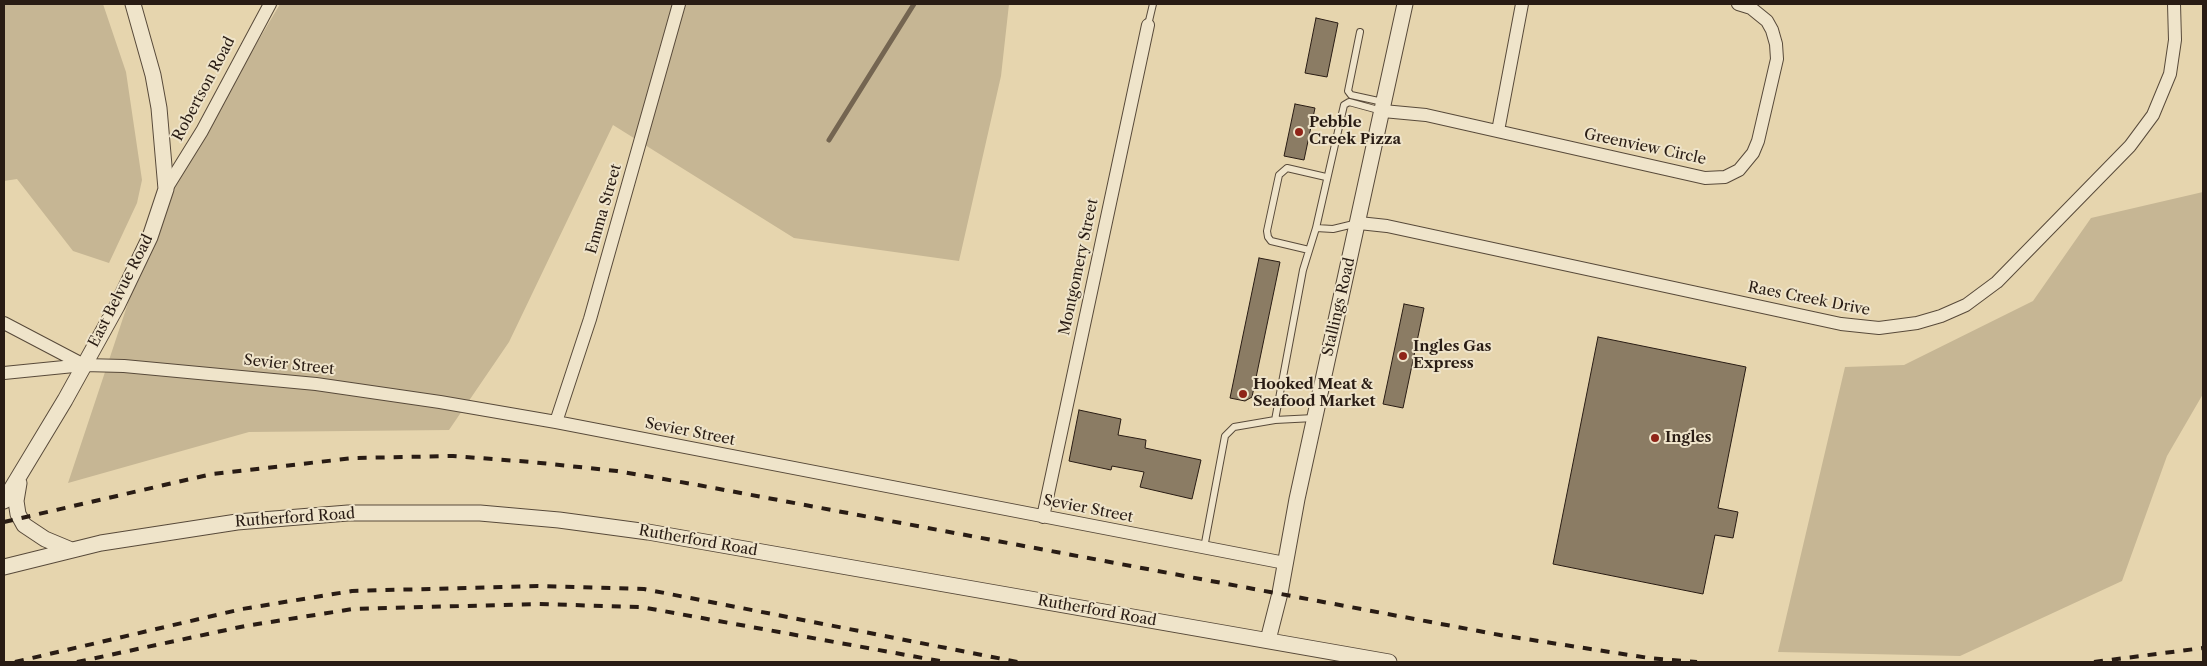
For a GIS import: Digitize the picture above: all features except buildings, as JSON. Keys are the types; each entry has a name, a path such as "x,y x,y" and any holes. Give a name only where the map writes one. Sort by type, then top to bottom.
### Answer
{"street":[{"name":"East Belvue Road","path":"4,502 84,365 136,268 166,189 159,108 153,75 134,4"},
{"name":"Robertson Road","path":"166,189 202,131 270,4"},
{"name":"Emma Street","path":"556,422 590,319 679,4"},
{"name":"Stallings Road","path":"1268,640 1314,418 1359,223 1405,4"},
{"path":"1498,131 1522,4"},
{"name":"Greenview Circle","path":"1384,107 1426,114 1705,178 1725,176 1739,170 1754,153 1777,59 1776,44 1767,21 1751,8 1738,4"},
{"name":"Raes Creek Drive","path":"1359,223 1387,226 1841,324 1879,328 1917,323 1941,316 1966,305 1997,282 2130,146 2153,115 2170,74 2176,40 2174,4"},
{"name":"Montgomery Street","path":"1043,517 1148,25"},
{"path":"4,324 84,365"},
{"name":"Sevier Street","path":"84,365 164,370 316,384 440,402 556,422 1285,563"},
{"path":"4,373 84,365"},
{"path":"21,473 16,501 18,514 24,525 45,539 69,549"},
{"name":"Rutherford Road","path":"4,567 69,549 174,530 292,516 416,512 490,514 559,520 648,532 1389,662"}],"lane":[{"path":"1148,25 1153,4"},
{"path":"1360,32 1348,91 1351,96 1384,107"},
{"path":"1275,420 1303,270 1316,228 1326,177 1344,105 1349,102 1384,107"},
{"path":"1309,250 1272,241 1268,237 1267,231 1279,175 1286,168 1326,177"},
{"path":"1316,228 1333,229 1359,223"},
{"path":"1204,548 1225,436 1234,427 1275,420 1314,418"}],"shaded area":[{"path":"4,4 103,4 126,72 142,180 137,203 109,263 73,251 17,179 4,181"},
{"path":"280,4 1009,4 1001,76 959,261 794,238 613,125 509,342 449,430 249,432 68,483 160,207"},
{"path":"2203,192 2203,394 2167,456 2122,581 1960,656 1778,652 1845,367 1904,365 2033,301 2091,218"}],"waterway":[{"path":"829,140 914,4"}],"railway":[{"path":"4,522 212,474 354,458 453,456 531,462 617,471 698,485 1500,635 1649,658 1697,662"},
{"path":"15,662 242,609 352,591 538,586 644,589 1018,662"},
{"path":"77,662 245,626 353,609 537,604 641,607 945,662"},
{"path":"2094,662 2203,648"}],"place":[{"name":"Pebble Creek Pizza","path":"1299,132"},
{"name":"Ingles Gas Express","path":"1403,356"},
{"name":"Hooked Meat & Seafood Market","path":"1243,394"},
{"name":"Ingles","path":"1655,438"}]}
